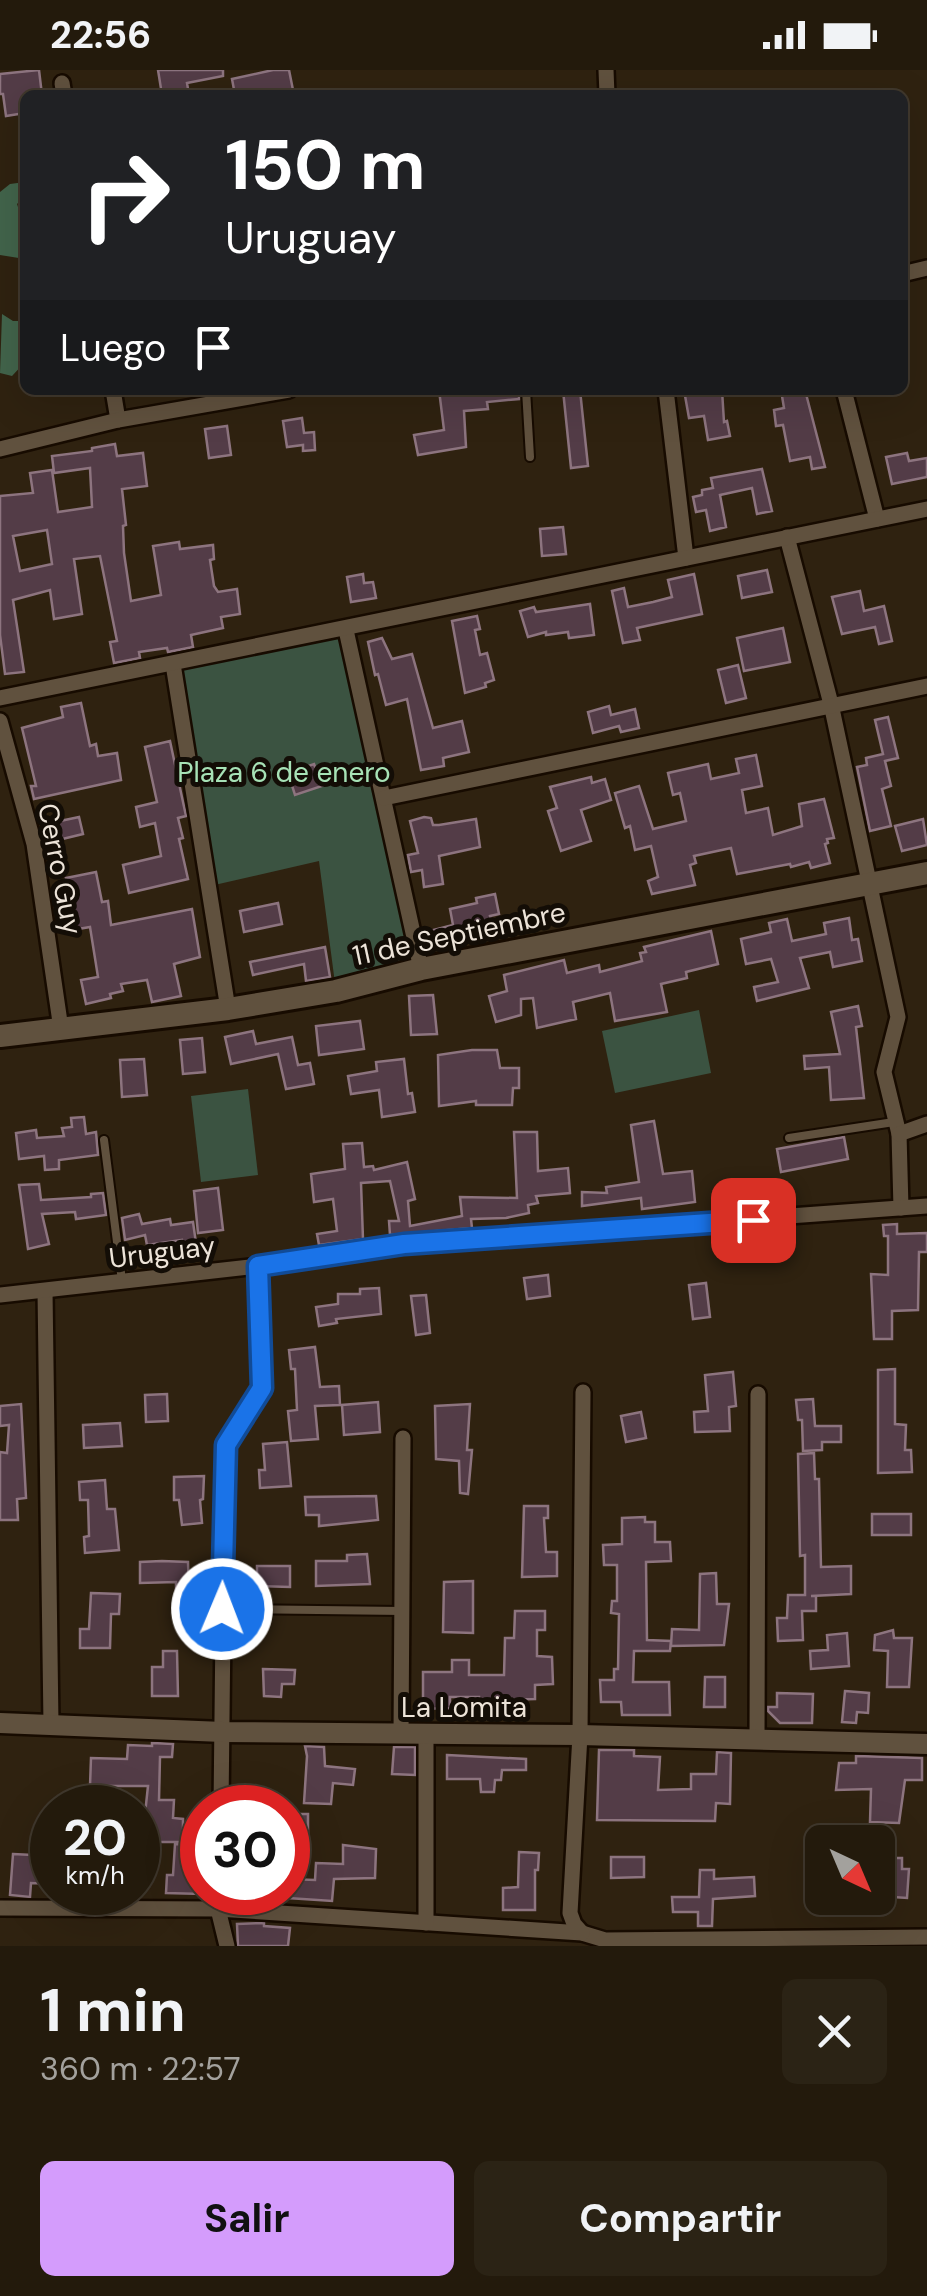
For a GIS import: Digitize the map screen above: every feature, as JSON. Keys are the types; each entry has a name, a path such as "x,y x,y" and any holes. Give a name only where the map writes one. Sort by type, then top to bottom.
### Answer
{"main road":[{"name":"11 de Septiembre","path":"0,1036 228,1009 336,991 421,969 927,873"}],"street":[{"path":"113,395 118,420"},
{"path":"0,449 240,395"},
{"path":"667,395 686,558"},
{"path":"845,395 878,519"},
{"path":"0,698 927,509"},
{"path":"787,537 831,704 898,1017 884,1072 896,1128 901,1208"},
{"path":"346,630 421,969"},
{"path":"173,664 228,1009"},
{"path":"384,798 927,686"},
{"name":"Cerro Guy","path":"0,721 34,844 62,1029"},
{"path":"896,1128 927,1124"},
{"name":"Uruguay","path":"0,1295 258,1266 404,1244 927,1206"},
{"path":"222,1785 226,1445 262,1388 258,1266"},
{"path":"45,1291 51,1724"},
{"path":"582,1933 570,1913 580,1735 583,1392"},
{"path":"757,1741 758,1394"},
{"path":"402,1734 403,1438"},
{"name":"La Lomita","path":"0,1723 224,1732 580,1735 927,1744"},
{"path":"426,1734 426,1923"},
{"path":"0,1908 180,1902"},
{"path":"310,1911 582,1933 604,1940 927,1937"},
{"path":"221,1915 227,1946"}],"lane":[{"path":"526,395 530,457"},
{"path":"788,1138 896,1128"},
{"path":"104,1140 122,1281"},
{"path":"222,1609 402,1611"}],"green space":[{"path":"20,183 20,258 0,255 0,192 10,184"},
{"path":"2,314 20,321 20,367 12,376 0,373"},
{"name":"Plaza 6 de enero","path":"346,630 421,969 336,991 319,861 210,886 173,665"},
{"path":"699,1010 711,1073 615,1093 602,1031"},
{"path":"248,1089 258,1175 201,1182 191,1096"}],"building":[{"path":"39,70 41,90 20,90 20,114 6,116 0,74"},
{"path":"158,70 223,70 223,76 187,83 188,90 161,90"},
{"path":"289,70 293,90 234,90 232,79"},
{"path":"440,395 519,395 519,399 487,402 488,409 464,411 466,447 418,455 414,435 444,430"},
{"path":"564,395 581,395 588,466 571,468"},
{"path":"685,395 722,395 724,422 727,421 730,436 708,440 704,416 689,418"},
{"path":"782,395 806,395 825,467 812,469 810,457 790,461 783,425 776,426 774,410 784,408"},
{"path":"302,418 304,433 314,432 315,450 303,451 303,445 287,447 283,421"},
{"path":"227,426 231,455 209,458 205,429"},
{"path":"115,444 117,456 143,453 147,486 122,489 124,553 131,601 161,595 153,546 179,542 180,549 213,545 214,559 210,560 214,586 218,592 237,589 240,614 221,617 223,628 191,635 193,647 139,652 140,658 114,663 110,642 117,641 100,556 74,559 82,614 54,619 50,590 13,600 24,672 5,674 0,635 0,496 33,493 30,473 52,470 58,512 92,507 90,468 54,473 52,456","holes":["47,530 52,564 20,571 13,536"]},
{"path":"907,453 909,461 927,458 927,477 892,484 886,457"},
{"path":"762,469 772,511 757,514 752,488 720,495 726,527 710,531 706,510 696,512 693,497 713,488 711,478"},
{"path":"563,527 566,554 542,556 540,529"},
{"path":"767,570 772,592 742,598 738,576"},
{"path":"363,574 364,583 373,582 376,598 351,602 347,577"},
{"path":"694,574 702,614 637,628 640,640 623,643 612,591 624,588 628,607 653,602 672,597 668,580"},
{"path":"860,591 864,611 884,606 892,641 879,644 875,627 842,634 832,597"},
{"path":"590,604 594,635 569,638 568,632 528,637 520,611 534,607 536,612"},
{"path":"477,616 480,629 475,630 480,655 487,653 494,680 485,683 486,687 465,693 452,621"},
{"path":"783,628 790,662 744,671 737,638"},
{"path":"382,638 392,659 412,654 433,728 462,721 469,752 443,758 444,766 421,770 407,699 386,705 378,674 375,675 368,642"},
{"path":"738,665 746,698 726,703 718,670"},
{"path":"81,703 90,746 96,744 98,756 117,753 121,780 34,799 31,786 36,786 22,728 63,717 61,707"},
{"path":"609,706 611,715 635,709 639,728 621,732 619,726 593,733 588,712"},
{"path":"888,717 898,758 885,761 891,786 882,789 891,826 870,831 857,767 867,765 866,758 883,754 875,720"},
{"path":"170,741 186,816 178,818 188,879 129,893 123,865 161,856 155,823 140,827 136,807 157,802 145,747"},
{"path":"756,755 762,786 742,790 746,813 768,808 773,835 802,826 799,804 824,799 834,838 827,839 825,844 830,863 811,868 809,862 791,867 790,864 737,874 731,848 694,856 696,863 690,865 695,885 652,894 648,881 658,877 651,846 635,850 630,826 625,828 615,793 639,786 653,829 686,821 680,793 673,795 668,773 708,764 711,779 739,773 736,759"},
{"path":"314,764 318,775 328,771 331,783 295,795 288,773"},
{"path":"591,777 592,783 605,779 611,800 581,810 591,841 561,851 548,811 557,808 550,787"},
{"path":"79,817 83,834 50,842 46,824"},
{"path":"431,818 433,825 476,819 480,847 439,856 443,884 424,887 422,870 411,872 408,855 418,853 410,821"},
{"path":"923,819 927,845 902,851 895,826"},
{"path":"96,872 102,902 108,901 111,925 192,909 200,957 174,964 181,996 152,1002 147,980 121,984 123,991 110,994 111,998 86,1004 81,980 98,977 90,927 61,932 58,915 73,912 66,878"},
{"path":"495,894 499,914 490,916 494,938 482,941 480,930 434,948 430,931 453,925 450,909"},
{"path":"278,903 282,924 244,932 240,911"},
{"path":"849,918 852,940 858,939 862,961 833,967 830,952 800,958 809,988 757,1001 754,987 778,982 771,959 746,964 741,939 771,932 769,923 787,919 792,941 826,934 824,923"},
{"path":"711,931 718,964 686,972 687,978 661,984 667,1012 615,1021 610,993 573,1002 576,1019 537,1028 533,998 521,999 521,1015 496,1022 489,996 507,991 504,975 564,960 567,973 599,965 600,972 642,961 640,953 646,952 644,947"},
{"path":"325,947 330,977 306,981 304,964 253,975 250,962"},
{"path":"433,995 437,1034 411,1035 409,996"},
{"path":"858,1006 862,1026 856,1027 864,1098 831,1100 829,1067 805,1069 804,1056 840,1054 831,1012"},
{"path":"360,1021 364,1049 319,1055 316,1026"},
{"path":"253,1031 256,1044 292,1037 298,1065 310,1063 314,1084 286,1089 278,1054 231,1064 225,1037"},
{"path":"202,1038 205,1072 183,1074 180,1040"},
{"path":"497,1050 500,1068 519,1068 519,1088 513,1088 512,1105 476,1105 476,1101 439,1106 438,1055"},
{"path":"144,1059 147,1095 122,1097 120,1060"},
{"path":"404,1059 408,1094 412,1093 415,1112 382,1117 379,1090 351,1094 348,1076 377,1071 376,1062"},
{"path":"84,1117 86,1134 96,1132 98,1155 59,1160 59,1169 45,1170 44,1156 19,1159 16,1133 36,1130 37,1138 64,1136 62,1128 72,1127 71,1118"},
{"path":"654,1121 663,1174 692,1171 695,1202 642,1209 641,1198 582,1206 582,1192 607,1193 606,1187 639,1182 631,1125"},
{"path":"514,1132 537,1132 538,1171 568,1168 570,1193 536,1196 538,1203 528,1205 529,1213 471,1219 472,1228 390,1235 389,1221 399,1221 390,1181 361,1183 363,1239 319,1245 317,1234 337,1231 333,1199 314,1202 311,1174 345,1169 343,1144 362,1143 364,1167 373,1166 374,1170 407,1162 415,1199 408,1201 410,1226 462,1216 460,1197 517,1198"},
{"path":"844,1137 848,1159 781,1172 777,1149"},
{"path":"39,1184 41,1200 103,1193 106,1215 76,1219 75,1212 42,1214 49,1244 28,1249 19,1185"},
{"path":"218,1188 223,1230 198,1233 194,1191"},
{"path":"139,1214 142,1224 170,1219 171,1225 193,1222 197,1250 184,1252 182,1240 147,1245 145,1235 125,1240 122,1218"},
{"path":"897,1224 897,1234 927,1233 927,1252 919,1252 918,1310 892,1311 892,1339 874,1339 871,1274 888,1275 888,1236 884,1236 883,1225"},
{"path":"548,1275 550,1296 527,1299 524,1278"},
{"path":"706,1283 710,1317 693,1319 689,1285"},
{"path":"379,1288 381,1314 336,1319 337,1323 319,1326 316,1307 338,1304 338,1294 360,1294 360,1289"},
{"path":"426,1295 430,1333 416,1335 411,1296"},
{"path":"315,1347 320,1387 339,1386 340,1405 315,1406 318,1439 291,1441 288,1411 297,1410 295,1369 291,1369 289,1350"},
{"path":"895,1369 895,1424 906,1425 905,1450 911,1450 912,1472 878,1473 878,1370"},
{"path":"733,1372 736,1406 729,1407 730,1431 695,1432 694,1412 708,1411 705,1375"},
{"path":"167,1394 168,1421 146,1422 145,1395"},
{"path":"813,1399 815,1426 841,1426 841,1442 822,1442 822,1450 803,1451 802,1420 798,1420 796,1400"},
{"path":"378,1402 380,1432 344,1435 342,1405"},
{"path":"21,1404 26,1498 17,1499 18,1520 0,1520 0,1452 7,1453 9,1425 0,1426 0,1406"},
{"path":"470,1404 467,1450 472,1450 468,1494 460,1493 459,1461 436,1459 435,1406"},
{"path":"641,1412 646,1438 626,1442 621,1416"},
{"path":"120,1423 122,1446 84,1448 83,1425"},
{"path":"287,1442 291,1486 260,1488 259,1470 265,1470 263,1444"},
{"path":"814,1453 815,1479 819,1479 821,1567 851,1566 851,1594 811,1596 816,1596 816,1611 802,1611 803,1640 778,1641 777,1618 787,1618 788,1595 805,1595 805,1555 800,1556 798,1454"},
{"path":"204,1476 202,1523 182,1525 179,1500 174,1500 174,1477"},
{"path":"105,1480 107,1509 115,1509 119,1550 85,1553 84,1537 89,1536 88,1500 80,1500 79,1482"},
{"path":"376,1496 378,1520 319,1526 319,1515 306,1515 305,1497"},
{"path":"524,1506 548,1506 548,1518 544,1518 546,1552 557,1552 557,1576 522,1577"},
{"path":"872,1514 911,1514 911,1535 872,1535"},
{"path":"645,1517 645,1522 655,1522 655,1542 670,1542 671,1561 646,1562 647,1640 671,1641 670,1651 634,1651 633,1682 669,1682 670,1715 622,1715 621,1702 601,1702 600,1680 614,1680 614,1669 618,1669 619,1614 611,1613 612,1601 617,1601 617,1565 604,1565 603,1545 622,1544 622,1518"},
{"path":"367,1554 370,1584 316,1586 316,1561 347,1561 347,1555"},
{"path":"140,1562 188,1562 189,1596 208,1596 209,1612 176,1613 176,1582 140,1583"},
{"path":"257,1566 290,1566 290,1587 257,1586"},
{"path":"716,1573 717,1604 729,1604 724,1645 671,1646 672,1629 699,1630 700,1574"},
{"path":"473,1581 473,1633 443,1632 444,1582"},
{"path":"91,1593 120,1594 119,1614 111,1614 110,1648 80,1648 80,1629 89,1629"},
{"path":"515,1611 545,1611 545,1630 537,1630 537,1656 552,1657 553,1684 535,1685 535,1699 497,1700 498,1719 479,1719 479,1697 450,1697 450,1708 423,1709 423,1672 452,1672 452,1660 469,1660 469,1675 504,1675 505,1638 514,1638"},
{"path":"893,1630 894,1638 912,1638 909,1687 887,1687 888,1651 874,1650 875,1635"},
{"path":"847,1633 849,1666 811,1669 810,1651 828,1650 827,1635"},
{"path":"163,1651 177,1651 178,1696 152,1696 152,1667 163,1667"},
{"path":"263,1669 295,1670 294,1684 282,1684 281,1697 264,1696"},
{"path":"705,1677 725,1677 725,1707 704,1707"},
{"path":"845,1691 869,1693 868,1713 857,1712 856,1723 842,1722"},
{"path":"777,1693 813,1694 812,1723 780,1723 768,1711 768,1707 777,1707"},
{"path":"173,1744 172,1757 160,1757 159,1785 90,1785 91,1758 127,1759 128,1745"},
{"path":"305,1746 324,1747 325,1766 355,1769 353,1785 333,1783 331,1804 310,1803 310,1785 305,1785"},
{"path":"394,1747 415,1747 415,1775 392,1774"},
{"path":"599,1750 634,1750 634,1756 660,1757 658,1790 691,1789 691,1774 716,1774 717,1752 731,1753 730,1804 716,1803 715,1821 597,1820"},
{"path":"447,1755 526,1759 526,1770 502,1770 501,1780 495,1780 494,1792 481,1792 480,1779 447,1779"},
{"path":"856,1756 922,1758 922,1780 905,1780 899,1823 870,1822 871,1789 836,1790 839,1763 856,1763"},
{"path":"160,1800 174,1800 173,1818 180,1819 180,1842 160,1842"},
{"path":"175,1844 180,1844 180,1893 166,1893 167,1875 173,1875"},
{"path":"343,1845 376,1849 375,1878 334,1879 332,1901 310,1900 310,1880 315,1880 316,1863 343,1864"},
{"path":"519,1852 539,1853 535,1910 503,1910 503,1888 518,1887"},
{"path":"13,1854 30,1855 30,1897 10,1895"},
{"path":"611,1857 644,1857 644,1877 611,1878"},
{"path":"895,1858 902,1858 902,1869 909,1869 907,1898 895,1897"},
{"path":"700,1870 714,1870 714,1879 754,1877 755,1896 713,1899 712,1926 698,1926 698,1912 673,1912 672,1897 699,1897"},
{"path":"264,1923 290,1928 288,1946 238,1946 237,1924"}],"route":[{"path":"222,1609 226,1445 262,1388 258,1266 404,1244 753,1220"}]}
